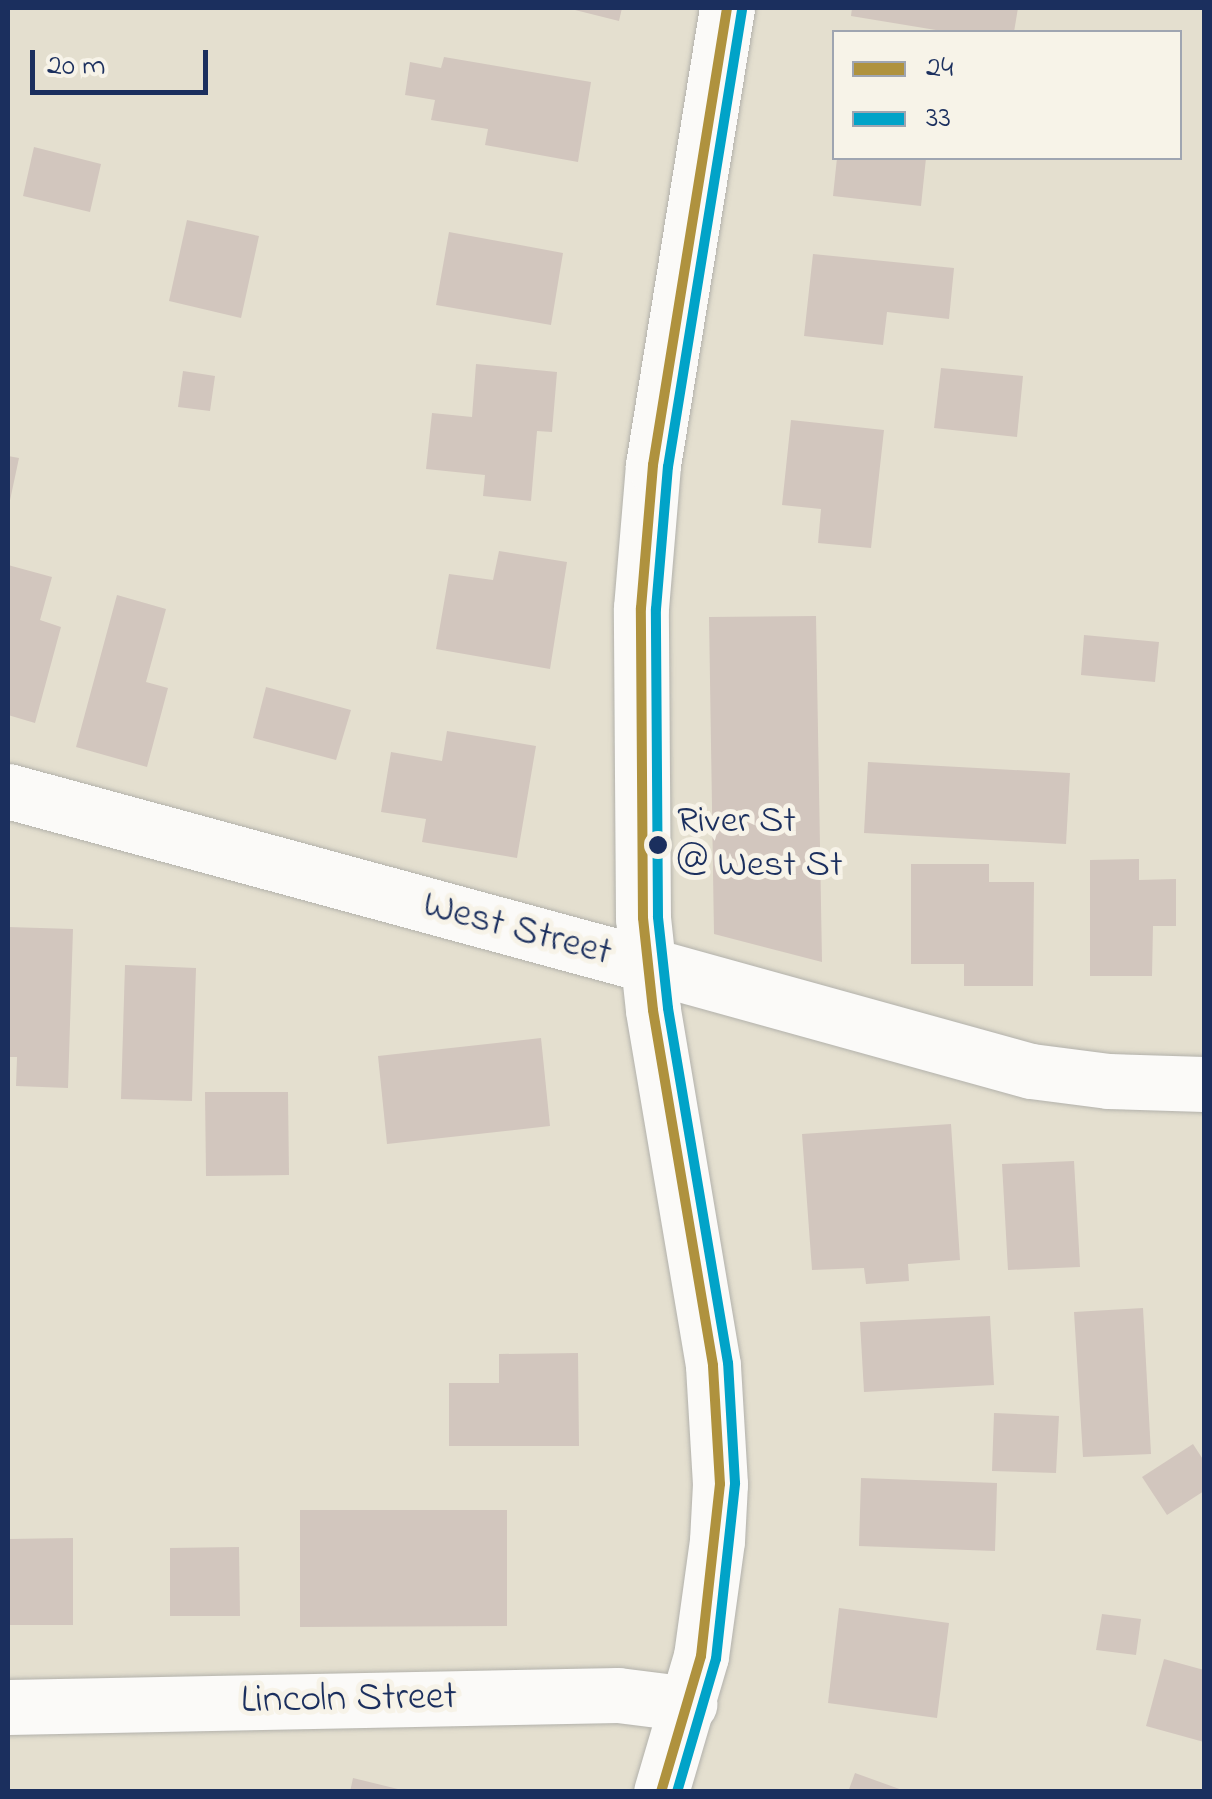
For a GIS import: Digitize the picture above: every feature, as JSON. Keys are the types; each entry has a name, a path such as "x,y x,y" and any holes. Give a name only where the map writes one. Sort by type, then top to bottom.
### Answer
{"main road":[{"path":"661,1792 689,1704 708,1619 717,1541 717,1421 705,1306 648,965 640,687 645,538 664,386 727,8"},
{"name":"West Street","path":"8,790 1031,1071 1108,1081 1204,1084"},
{"name":"Lincoln Street","path":"8,1707 618,1695 689,1704"}],"building":[{"path":"567,8 622,8 619,21"},
{"path":"852,8 1018,8 1014,30 936,30 851,16"},
{"path":"444,57 591,82 578,162 485,145 488,129 431,120 435,100 405,95 410,62 441,68"},
{"path":"34,147 101,164 90,212 23,196"},
{"path":"837,160 926,160 921,206 833,196"},
{"path":"187,220 259,236 241,318 169,301"},
{"path":"449,232 563,253 551,325 436,305"},
{"path":"813,254 954,268 949,319 887,312 883,345 804,336"},
{"path":"476,364 557,372 552,432 537,431 531,501 483,496 485,475 426,469 432,413 472,417"},
{"path":"941,368 1023,376 1017,437 934,428"},
{"path":"183,371 215,376 210,411 178,407"},
{"path":"791,420 884,430 871,548 818,543 821,509 782,505"},
{"path":"8,456 19,458 9,505 8,504"},
{"path":"499,551 567,562 550,669 436,649 449,574 493,580"},
{"path":"8,565 52,577 40,620 61,627 35,723 8,715"},
{"path":"117,595 166,609 146,682 168,688 147,767 76,747"},
{"path":"816,616 822,962 714,934 709,617"},
{"path":"1084,635 1159,642 1155,682 1081,675"},
{"path":"266,687 351,710 336,760 253,738"},
{"path":"447,731 536,746 517,858 422,842 426,819 381,812 391,752 442,761"},
{"path":"868,762 1070,773 1066,844 864,833"},
{"path":"1139,859 1139,880 1176,879 1176,926 1153,926 1152,976 1090,976 1090,860"},
{"path":"911,864 989,864 989,882 1034,882 1033,986 964,986 964,964 911,964"},
{"path":"8,927 73,929 68,1088 16,1086 17,1057 8,1057"},
{"path":"125,965 196,968 192,1101 121,1099"},
{"path":"541,1038 550,1126 387,1144 378,1056"},
{"path":"205,1092 288,1092 289,1175 206,1176"},
{"path":"951,1124 960,1260 908,1264 909,1281 866,1284 864,1268 812,1270 802,1134"},
{"path":"1074,1161 1080,1267 1008,1270 1002,1164"},
{"path":"1143,1308 1151,1454 1083,1457 1074,1312"},
{"path":"990,1316 994,1385 864,1392 860,1322"},
{"path":"578,1353 579,1446 449,1446 449,1383 499,1383 499,1354"},
{"path":"994,1413 1059,1416 1056,1473 992,1471"},
{"path":"1193,1444 1204,1461 1204,1491 1167,1515 1142,1477"},
{"path":"861,1478 997,1483 995,1551 859,1546"},
{"path":"300,1510 507,1510 507,1626 300,1627"},
{"path":"73,1538 73,1625 8,1625 8,1539"},
{"path":"239,1547 240,1616 170,1616 170,1548"},
{"path":"839,1608 949,1623 937,1718 828,1703"},
{"path":"1102,1614 1141,1619 1136,1655 1096,1650"},
{"path":"1164,1659 1204,1670 1204,1742 1146,1726"},
{"path":"855,1773 905,1791 905,1792 848,1792"},
{"path":"353,1778 402,1790 402,1792 350,1792"}],"transit line":[{"name":"24","path":"661,1792 701,1656 720,1484 713,1365 653,1010 643,918 641,608 653,465 727,8"},
{"name":"33","path":"677,1792 716,1659 735,1483 728,1363 668,1008 658,917 656,609 668,467 742,10"}],"place":[{"name":"River St @ West St","path":"658,845"}]}
